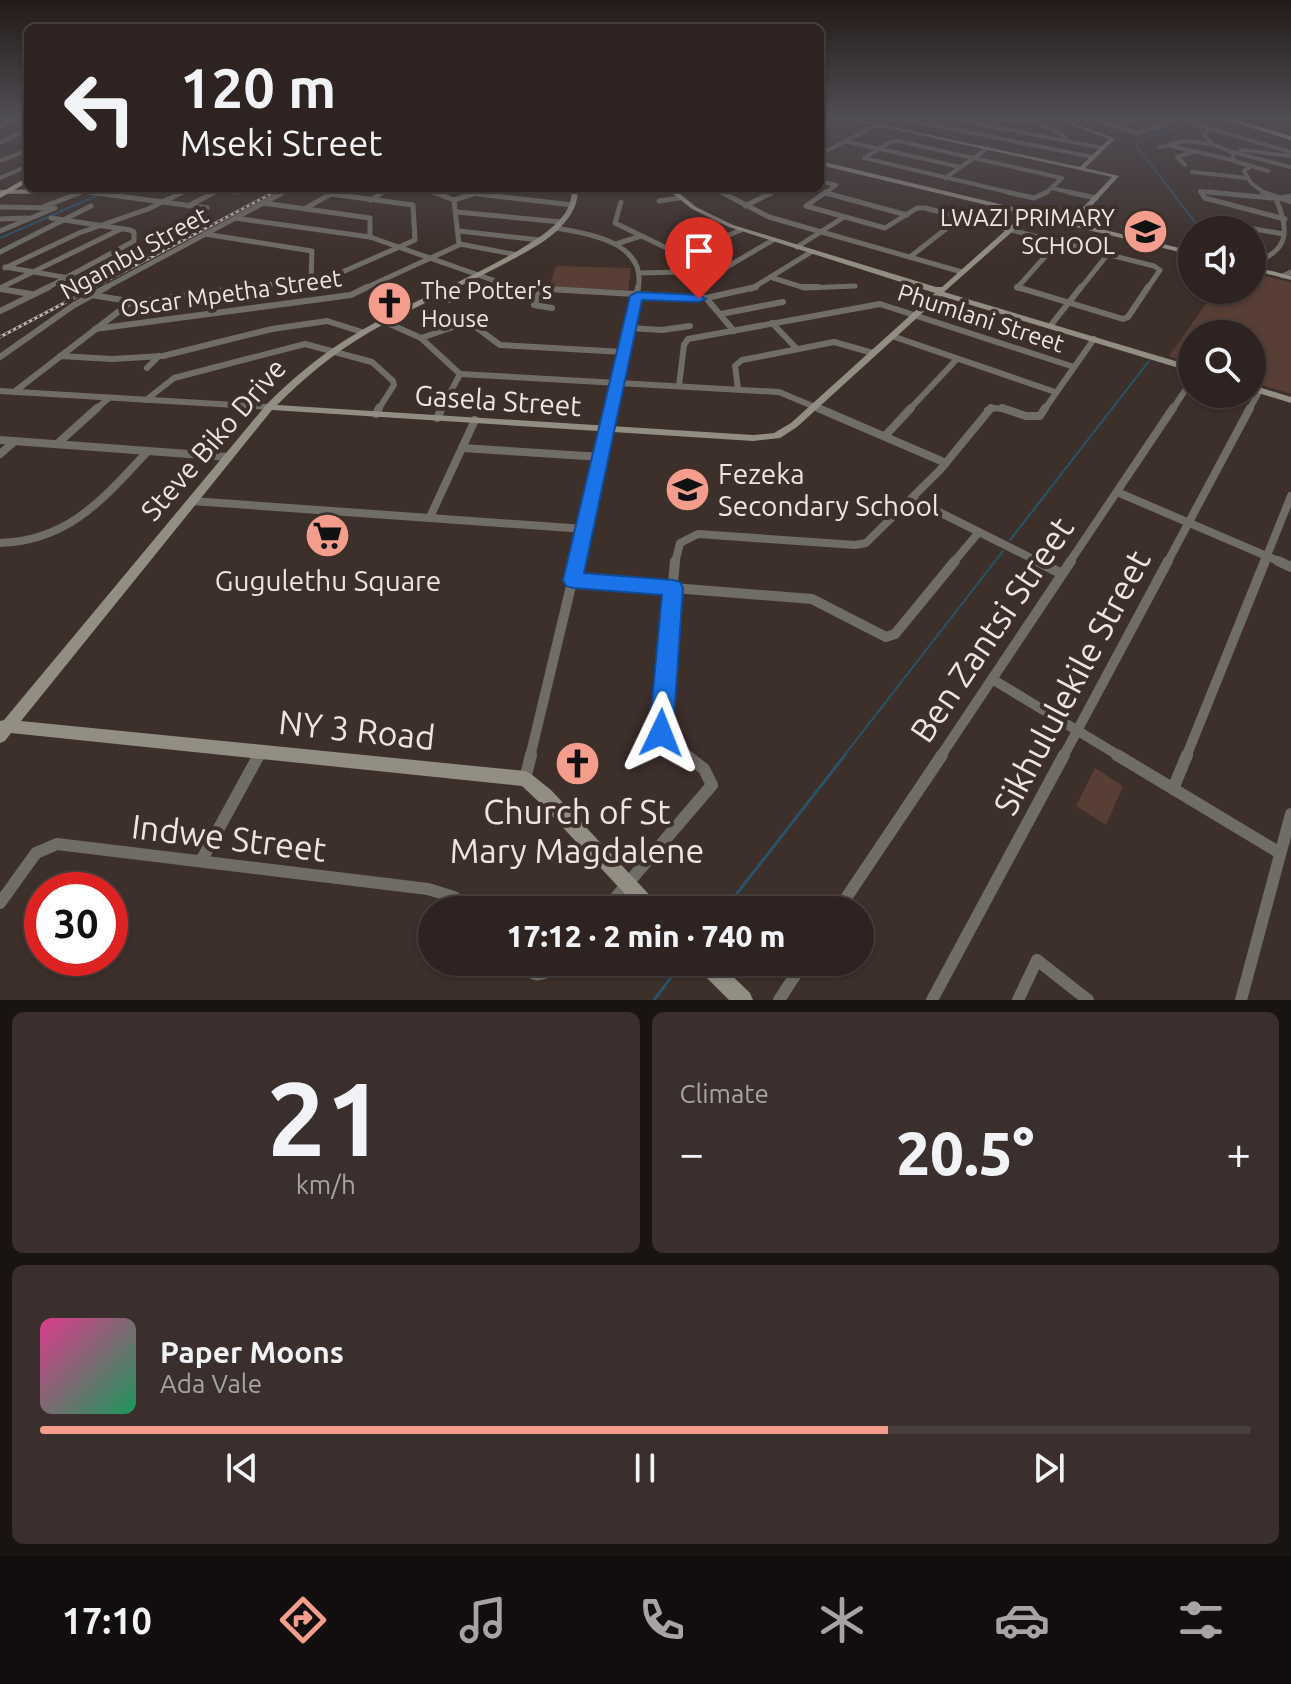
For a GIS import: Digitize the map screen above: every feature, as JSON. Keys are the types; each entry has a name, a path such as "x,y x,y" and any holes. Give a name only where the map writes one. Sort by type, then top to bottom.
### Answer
{"main road":[{"path":"2,192 24,178"}],"street":[{"path":"824,164 1178,250"},
{"path":"887,164 1036,198 1052,188 1061,177 1000,164"},
{"path":"945,164 960,167"},
{"path":"945,178 965,164"},
{"path":"1066,164 1117,176 1071,224"},
{"path":"1082,167 1086,164"},
{"path":"1244,164 1268,171"},
{"path":"1251,166 1244,171 1247,178 1274,199 1287,222 1287,237 1266,260"},
{"path":"0,178 24,168"},
{"path":"1192,172 1247,178"},
{"path":"824,182 836,185 806,206 888,228 923,207 1058,241 1158,267 1160,270 1128,317 1123,319 1016,287 1058,241"},
{"path":"1052,188 1096,198"},
{"path":"1287,222 1205,198 1200,191 1291,202"},
{"path":"2,192 24,192"},
{"path":"45,206 81,192"},
{"path":"91,192 207,208"},
{"path":"3,267 182,192"},
{"path":"188,206 214,192"},
{"name":"Ngambu Street","path":"0,357 91,295 284,192"},
{"path":"306,209 334,192"},
{"path":"371,200 383,192"},
{"path":"435,192 454,200 482,192"},
{"name":"Steve Biko Drive","path":"2,730 269,407 297,378 330,351 362,332 540,240 558,225 573,205 575,192"},
{"path":"672,192 701,212 741,230 1178,365"},
{"path":"723,192 745,206 821,232 962,272"},
{"path":"745,206 772,192"},
{"path":"825,193 907,215"},
{"path":"91,295 131,302 339,275 415,240 414,206 331,194"},
{"path":"477,194 573,205"},
{"path":"1274,199 1291,196"},
{"path":"659,201 679,198"},
{"path":"1246,199 1252,204 1249,209"},
{"path":"454,200 460,244 513,254"},
{"path":"621,202 614,221 687,255 741,230"},
{"path":"263,203 370,218 370,237"},
{"path":"1230,205 1231,212"},
{"path":"0,207 45,206 55,209 0,230"},
{"path":"0,252 91,206"},
{"path":"456,212 558,225 616,244 633,258 641,273 602,457 525,779 545,796 639,896"},
{"name":"Gasela Street","path":"0,391 763,438 786,431 1028,214"},
{"path":"797,247 844,217"},
{"path":"910,257 961,217"},
{"path":"0,219 32,218"},
{"path":"0,311 69,278 134,241 134,232 51,218"},
{"path":"235,218 370,237 513,289 540,291 706,298 754,289 811,252"},
{"path":"0,288 121,229"},
{"path":"459,231 540,240"},
{"path":"1266,232 1287,237"},
{"path":"204,234 312,251 311,279"},
{"path":"616,244 641,236"},
{"path":"641,273 720,271 773,240"},
{"name":"Oscar Mpetha Street","path":"95,329 348,296 460,244"},
{"path":"1282,245 1291,248"},
{"path":"1051,325 1108,254"},
{"path":"3,267 69,278"},
{"path":"1266,269 1288,275"},
{"path":"773,278 805,288 855,286"},
{"path":"0,288 33,294"},
{"path":"540,291 534,305 552,308"},
{"path":"434,295 449,300"},
{"path":"706,298 734,331"},
{"path":"14,392 131,302"},
{"path":"721,314 783,302"},
{"name":"Phumlani Street","path":"679,386 685,341 877,304 1074,367"},
{"path":"60,356 112,359 159,356 272,329 327,321 362,332"},
{"path":"383,321 421,338 460,374 779,392 946,463"},
{"path":"421,338 465,323 500,345 624,352"},
{"path":"772,323 797,349"},
{"path":"630,328 662,330 690,326"},
{"path":"892,336 1055,392"},
{"path":"202,337 205,346"},
{"path":"617,896 712,785 706,772 666,740 660,729 677,547 687,537 703,534 863,544 913,499 990,408 1037,417 1094,339"},
{"path":"738,389 737,362 838,342 873,353"},
{"path":"149,356 155,344"},
{"path":"146,400 174,378 297,345 375,363 393,381 393,388 376,414"},
{"path":"147,368 159,356"},
{"path":"885,436 957,359"},
{"path":"437,418 460,374"},
{"path":"1266,392 1291,400"},
{"path":"57,444 109,398"},
{"name":"Ben Zantsi Street","path":"847,896 1178,401"},
{"name":"Sikhululekile Street","path":"932,1000 1246,408"},
{"path":"430,517 475,420"},
{"path":"0,440 229,457"},
{"path":"0,454 15,441"},
{"path":"462,448 602,457"},
{"path":"0,543 28,542 80,520 148,451"},
{"path":"1117,492 1291,567"},
{"path":"1173,789 1291,496"},
{"path":"913,499 1062,574"},
{"path":"192,501 585,529"},
{"path":"573,580 812,599 875,634 891,636 979,532"},
{"path":"992,679 1280,853"},
{"name":"NY 3 Road","path":"2,730 525,779"},
{"path":"201,861 260,752"},
{"path":"1241,1000 1291,814"},
{"name":"Indwe Street","path":"0,903 36,853 50,845 428,889 451,896"},
{"path":"1018,1000 1037,960 1088,1000"},
{"path":"719,976 743,1000"},
{"path":"779,1000 795,976"}],"shaded area":[{"path":"556,266 631,268 628,290 549,287"},
{"path":"1266,276 1291,282 1291,394 1266,386 1266,320 1195,320 1206,304 1266,304"},
{"path":"1178,343 1178,359 1169,356"},
{"path":"1095,768 1123,786 1106,825 1076,806"}],"waterway":[{"path":"1150,164 1190,216"},
{"path":"0,238 98,195"},
{"path":"1010,540 1149,361"},
{"path":"843,757 1003,551"},
{"path":"735,896 845,755"},
{"path":"654,1000 672,976"}],"railway":[{"path":"0,337 274,192"}],"place":[{"name":"LWAZI PRIMARY SCHOOL","path":"1146,231"},
{"name":"The Potter's House","path":"390,304"},
{"name":"Fezeka Secondary School","path":"687,489"},
{"name":"Gugulethu Square","path":"328,536"},
{"name":"Church of St Mary Magdalene","path":"577,763"}],"route":[{"path":"661,733 673,588 573,580 637,296 699,299"}]}
